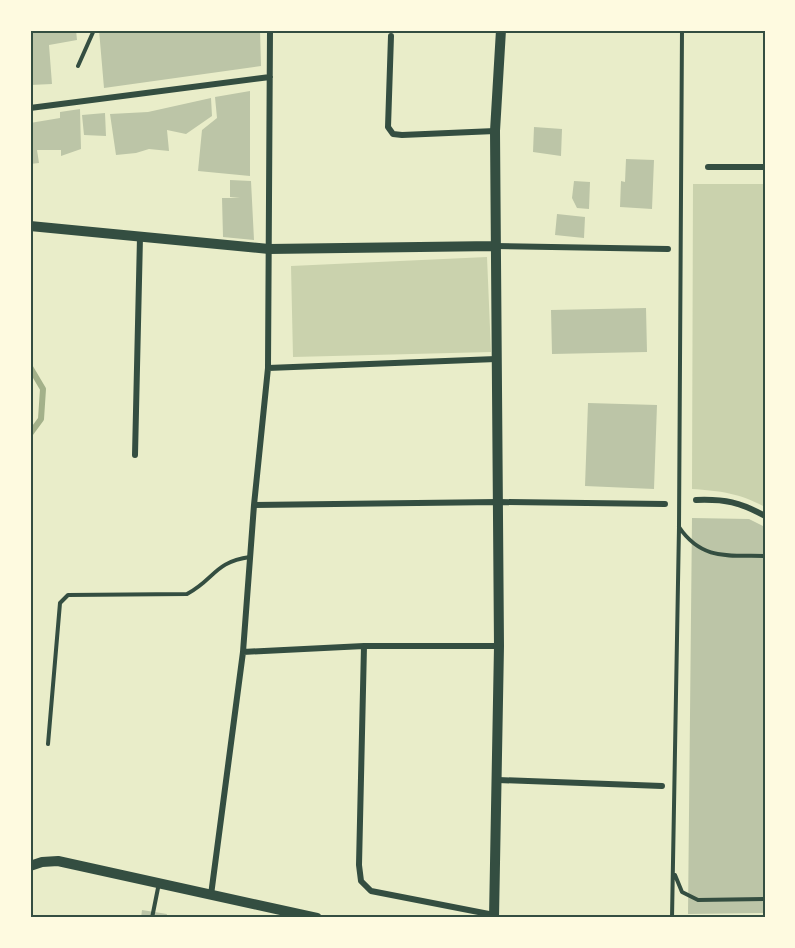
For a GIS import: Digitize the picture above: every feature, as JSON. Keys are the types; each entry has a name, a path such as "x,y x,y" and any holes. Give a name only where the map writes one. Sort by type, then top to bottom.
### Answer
{"street":[{"path":"211,896 243,652 254,505 268,368 270,30"},
{"path":"364,646 359,865 361,881 371,891 494,917 499,646 495,131 501,30"},
{"path":"391,36 388,127 393,134 495,131"},
{"path":"30,108 270,78"},
{"path":"708,167 765,167"},
{"path":"30,226 269,249 495,246 668,249"},
{"path":"135,455 140,237"},
{"path":"268,368 496,359"},
{"path":"696,500 730,500 765,516"},
{"path":"254,505 498,502 665,504"},
{"path":"243,652 364,646 499,646"},
{"path":"498,780 662,786"},
{"path":"30,866 42,862 58,861 317,918"}],"lane":[{"path":"78,66 94,30"},
{"path":"672,918 679,527 682,30"},
{"path":"679,527 688,540 698,548 710,552 765,556"},
{"path":"48,744 60,603 68,594 186,594 202,586 223,564 250,557"},
{"path":"673,869 682,892 698,900 765,899"},
{"path":"152,918 159,882"}],"green space":[{"path":"693,184 765,184 765,507 730,494 692,489"},
{"path":"487,257 491,352 293,357 291,266"}],"building":[{"path":"31,30 76,30 77,40 49,45 52,84 30,85"},
{"path":"99,30 260,30 261,66 104,88"},
{"path":"250,91 250,176 198,171 202,130 217,118 215,97"},
{"path":"211,98 212,116 186,134 167,130 169,151 149,149 116,155 110,114 148,112"},
{"path":"80,109 81,149 61,156 61,150 37,150 39,163 30,164 30,123 60,118 60,112"},
{"path":"105,113 106,136 84,135 82,115"},
{"path":"534,127 562,129 561,156 533,152"},
{"path":"626,159 654,160 652,209 620,207 621,181 625,182"},
{"path":"230,180 251,181 254,240 223,237 222,198 240,198 230,197"},
{"path":"574,181 590,182 589,209 577,208 572,198"},
{"path":"557,214 585,217 584,238 555,235"},
{"path":"646,308 647,352 552,354 551,310"},
{"path":"588,403 657,405 654,489 585,486"},
{"path":"692,518 749,519 765,527 765,913 688,914"},
{"path":"142,910 167,914 166,918 141,918"}],"waterway":[{"path":"30,367 43,389 41,419 30,434"}]}
